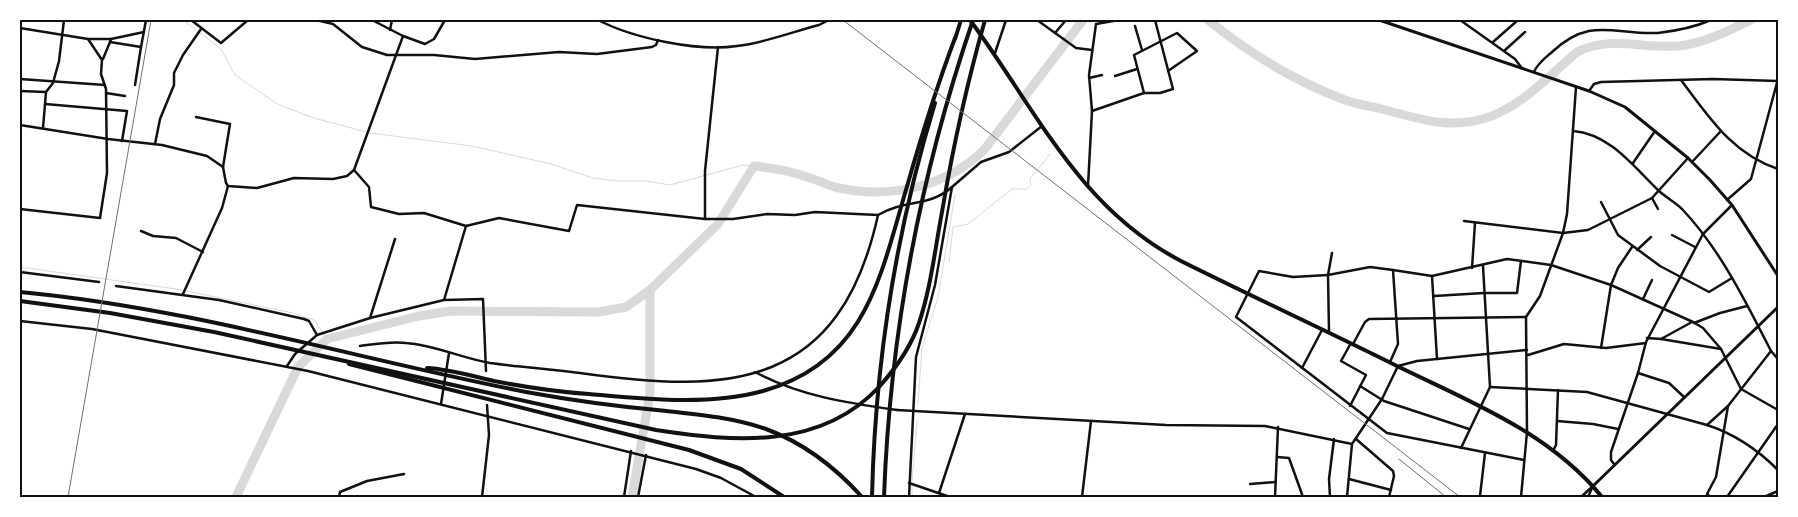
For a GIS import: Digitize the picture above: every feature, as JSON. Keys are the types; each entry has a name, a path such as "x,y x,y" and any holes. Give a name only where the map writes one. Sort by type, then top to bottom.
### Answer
{"highway":[{"path":"452,374 530,387 660,399 713,399 762,391 790,380 823,360 850,335 861,319 877,288 930,111 961,20"},
{"path":"972,20 1042,126 1088,187 1121,221 1156,247 1247,294 1480,406 1527,432 1553,451 1593,486 1602,497"},
{"path":"884,497 890,400 899,316 919,212 941,122 972,20"},
{"path":"20,301 110,313 322,355 656,430 731,439 778,437 823,426 865,400 885,380 904,354 923,309 957,134 985,20"},
{"path":"872,497 877,399 887,316 907,211 930,119 955,38"},
{"path":"20,292 111,304 303,342 416,368 439,371 568,399 714,417 752,425 779,434 807,449 838,471 862,497"},
{"path":"322,355 709,456 754,476 784,497"}],"main road":[{"path":"1378,20 1521,67 1589,91 1625,107 1656,130 1688,158 1732,205 1778,276"},
{"path":"1593,486 1778,306"}],"street":[{"path":"43,128 46,92 53,83 59,61 64,20"},
{"path":"135,85 146,20"},
{"path":"191,20 221,43 247,20"},
{"path":"316,20 332,24 362,47 387,55 475,59 559,52 582,55 652,46 656,45 658,40"},
{"path":"372,20 403,36 425,44 434,39 445,20"},
{"path":"390,30 392,20"},
{"path":"598,20 621,31 658,40 718,47 752,43 829,20"},
{"path":"995,53 1006,20"},
{"path":"1037,20 1071,45 1080,49 1092,50"},
{"path":"1056,33 1066,20"},
{"path":"1088,187 1092,111 1089,78 1096,24 1119,20"},
{"path":"1092,111 1144,92 1160,93 1173,89 1155,20"},
{"path":"1460,20 1504,51 1521,67"},
{"path":"1492,43 1518,20"},
{"path":"1535,73 1561,44 1575,35 1592,30 1658,33 1693,26 1711,20"},
{"path":"1135,26 1142,50"},
{"path":"20,28 61,36 110,41 141,47"},
{"path":"155,144 160,119 174,85 174,73 182,55 201,29"},
{"path":"110,41 144,32"},
{"path":"1504,51 1525,32"},
{"path":"1144,92 1134,55 1177,33 1198,51 1168,71"},
{"path":"228,186 257,188 294,178 333,179 347,176 354,170 403,36"},
{"path":"88,39 102,60"},
{"path":"20,209 100,218 107,173 108,139 106,93 101,74 102,60 110,41"},
{"path":"705,219 705,171 718,47"},
{"path":"1115,76 1138,69"},
{"path":"1089,78 1102,75"},
{"path":"20,79 53,83 105,85"},
{"path":"1681,80 1720,132 1757,162 1778,169"},
{"path":"1589,91 1594,84 1601,82 1778,80 1751,179 1727,200"},
{"path":"1521,497 1527,432 1528,354 1526,317 1540,296 1563,233 1567,214 1576,87"},
{"path":"20,91 46,92"},
{"path":"106,93 125,96"},
{"path":"45,104 127,111 122,141"},
{"path":"183,294 222,208 228,186 223,167 230,124 196,117"},
{"path":"20,125 122,141 155,144 207,156 223,167"},
{"path":"354,170 369,186 371,207 399,214 424,213 466,226 499,218 569,231 577,205 705,219 734,219 767,214 795,215 815,212 878,215 893,206 941,197 981,162 1009,152 1042,126"},
{"path":"1633,163 1656,130"},
{"path":"1573,131 1593,134 1633,163 1658,191 1680,208 1703,234 1732,278 1771,350 1778,359"},
{"path":"1692,162 1720,132"},
{"path":"1464,222 1563,233 1588,230 1610,221 1652,198 1688,158"},
{"path":"909,497 912,411 919,340 935,285 952,187"},
{"path":"1652,198 1658,210"},
{"path":"1601,202 1618,234 1636,250 1680,277 1708,292 1732,278"},
{"path":"1614,464 1610,457 1638,373 1647,338 1703,234 1732,205"},
{"path":"360,346 406,343 486,362 656,382 728,379 787,361 818,340 836,320 858,283 869,254 878,215"},
{"path":"1472,268 1475,223"},
{"path":"444,300 466,226"},
{"path":"141,231 152,236 176,238 203,252"},
{"path":"1672,235 1695,247"},
{"path":"1636,250 1651,237"},
{"path":"370,318 395,239"},
{"path":"1601,348 1611,284 1618,268 1632,247"},
{"path":"1329,332 1328,275 1332,253"},
{"path":"1524,460 1391,434 1350,406 1236,317 1258,271 1293,277 1328,275 1370,267 1432,276 1507,259 1551,265 1611,284 1694,322 1703,328 1721,349 1741,388 1778,410"},
{"path":"1434,296 1517,293 1521,261"},
{"path":"1461,448 1490,387 1483,265"},
{"path":"1390,362 1398,344 1393,270"},
{"path":"20,272 99,282"},
{"path":"1432,276 1437,359"},
{"path":"1642,299 1652,280"},
{"path":"116,286 183,294 304,319 309,321 317,335"},
{"path":"288,366 296,354 317,335 370,318 444,300 483,300 486,371"},
{"path":"1661,338 1694,322 1747,306"},
{"path":"1350,406 1366,375 1341,361 1366,320 1526,317"},
{"path":"20,321 92,329 306,370 488,414 696,468 721,478 756,497"},
{"path":"1302,368 1323,329"},
{"path":"1647,338 1661,338 1721,349"},
{"path":"1528,354 1564,344 1601,348 1646,343"},
{"path":"1346,496 1352,444 1370,420 1398,366 1417,361 1527,350"},
{"path":"1707,425 1728,406 1771,350"},
{"path":"441,404 449,353"},
{"path":"754,372 795,391 842,403 897,410 1166,425 1278,427 1352,444"},
{"path":"1638,373 1669,383 1684,397"},
{"path":"1360,386 1382,399 1469,430"},
{"path":"1490,387 1587,392 1707,425 1725,431 1759,451 1778,470"},
{"path":"1553,451 1556,445 1558,390"},
{"path":"482,497 489,435 486,405"},
{"path":"1711,497 1707,494 1716,477 1728,406"},
{"path":"939,493 965,414"},
{"path":"1082,497 1091,421"},
{"path":"1557,421 1593,424 1618,429"},
{"path":"1727,497 1778,424"},
{"path":"1274,497 1278,427"},
{"path":"1356,439 1390,467 1394,476 1389,497"},
{"path":"1330,497 1329,479 1334,440"},
{"path":"624,497 632,451"},
{"path":"1485,453 1480,496 1486,497"},
{"path":"638,497 644,454"},
{"path":"1277,457 1289,458 1303,497"},
{"path":"339,497 340,492 367,481 404,474"},
{"path":"1349,479 1391,490"},
{"path":"909,482 950,497"},
{"path":"1250,484 1275,482"},
{"path":"1581,497 1593,486"},
{"path":"1588,497 1593,486"},
{"path":"1764,497 1778,491"}],"waterway":[{"path":"183,20 221,49 235,75 277,104 314,118 370,133 472,146 551,164 593,178 617,181 646,181 670,185 743,165 754,166"},
{"path":"236,497 298,367 327,339 419,316 450,311 599,312 626,307 650,290 718,224 754,166 789,172 835,187 858,191 897,191 935,181 969,163 984,150 1083,20"},
{"path":"1208,20 1273,66 1326,93 1384,110 1425,120 1448,123 1473,121 1499,113 1535,90 1577,52 1589,47 1615,43 1679,46 1716,36 1751,20"},
{"path":"949,262 953,227 968,224 1012,189 1027,189 1031,185 1030,179 1050,154"},
{"path":"959,175 960,170"},
{"path":"918,403 922,348 938,297 955,195"},
{"path":"20,267 183,290"},
{"path":"632,497 650,393 650,290"},
{"path":"186,291 293,313 314,320 327,339"},
{"path":"912,482 917,420"},
{"path":"912,485 912,497"}],"railway":[{"path":"68,497 151,20"},
{"path":"843,20 1460,497"},
{"path":"1399,459 1446,497"}]}
